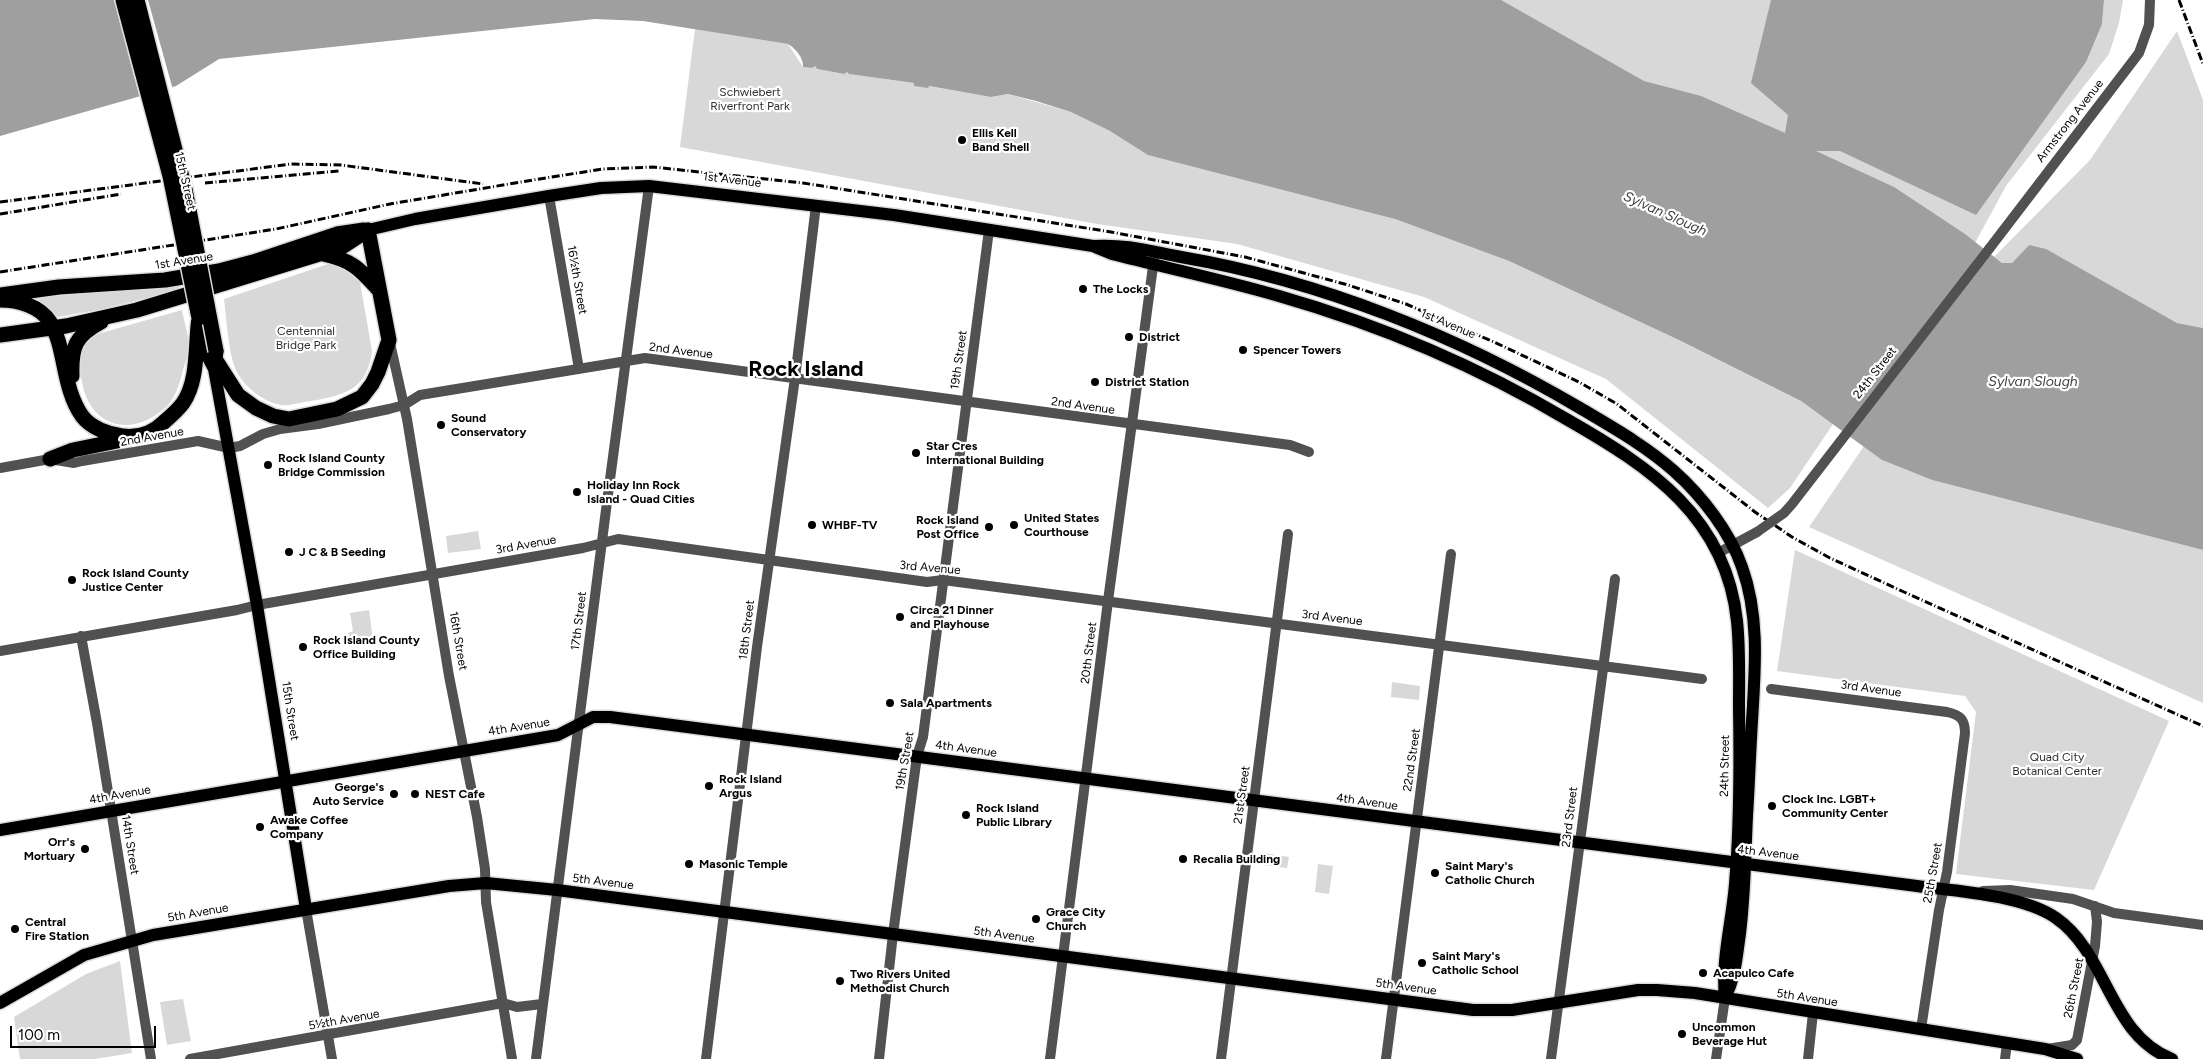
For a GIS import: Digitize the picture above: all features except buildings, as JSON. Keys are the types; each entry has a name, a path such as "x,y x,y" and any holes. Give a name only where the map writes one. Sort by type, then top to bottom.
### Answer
{"highway":[{"name":"15th Street","path":"123,0 170,176 199,318 209,357"},
{"name":"15th Street","path":"50,459 73,450 140,436 160,426 183,404 192,382 209,357 185,189 137,0"},
{"name":"1st Avenue","path":"0,335 122,314 324,254 342,247 368,230"},
{"name":"1st Avenue","path":"0,295 60,286 166,280 219,271 253,262 337,234 368,230"},
{"name":"16th Street","path":"368,230 389,340"},
{"path":"324,254 344,259 355,265 379,291"},
{"path":"0,300 9,300 41,312 53,327 67,382 82,416 103,432 140,436"},
{"path":"72,395 72,352 78,339 89,329 104,320 122,314"},
{"path":"209,357 238,394 248,403 262,412 281,418 289,418 337,409 362,397 378,372 389,340"}],"main road":[{"name":"1st Avenue","path":"368,230 415,218 549,196 601,188 649,186 816,205 1093,246 1119,244 1155,250 1263,275 1341,299 1432,333 1528,379 1605,423 1649,452 1676,473 1711,512 1732,546"},
{"name":"1st Avenue","path":"1093,246 1112,254 1278,296 1365,324 1414,343 1512,388 1588,431 1673,491 1697,518 1718,553"},
{"name":"15th Street","path":"209,357 229,448 257,605 306,908"},
{"name":"24th Street","path":"1732,546 1742,568 1750,597 1755,631 1754,692 1740,863"},
{"name":"24th Street","path":"1718,553 1734,600 1738,634 1740,863 1745,891 1733,981 1725,998"},
{"name":"4th Avenue","path":"0,830 558,735 593,717 604,716 1939,889"},
{"name":"5th Avenue","path":"0,1003 84,955 132,940 306,908 449,886 486,884 557,890 1063,957 1231,977 1393,1000 1495,1010 1530,1008 1622,992 1657,990 1725,998 2045,1049 2077,1059"},
{"path":"1939,889 2024,903 2056,918 2082,943 2136,1036 2150,1048 2172,1059"}],"street":[{"name":"Armstrong Avenue","path":"1989,249 2139,53 2149,25 2150,0"},
{"name":"17th Street","path":"536,1059 601,543 649,186"},
{"name":"16½th Street","path":"549,196 579,369"},
{"name":"18th Street","path":"706,1059 816,205"},
{"name":"19th Street","path":"879,1059 893,934 917,756 922,737 989,230"},
{"name":"24th Street","path":"1718,553 1757,532 1784,513 1809,484 1854,422 1989,249"},
{"name":"20th Street","path":"1050,1059 1155,250"},
{"name":"16th Street","path":"389,340 404,405 463,751 478,817 486,884 486,902 512,1059"},
{"name":"2nd Avenue","path":"0,468 50,459 82,462 198,442 229,448 240,446 263,434 280,429 318,424 404,405 420,395 645,358 966,403 1290,445 1309,452"},
{"name":"21st Street","path":"1221,1059 1288,534"},
{"name":"3rd Avenue","path":"0,651 578,549 624,539 927,582 943,580 1702,679"},
{"name":"22nd Street","path":"1386,1059 1451,554"},
{"name":"23rd Street","path":"1551,1059 1615,579"},
{"name":"14th Street","path":"80,636 111,810 151,1059"},
{"name":"3rd Avenue","path":"1772,689 1947,712 1961,717 1964,721"},
{"name":"25th Street","path":"1921,1029 1938,910 1939,889 1965,733 1964,721"},
{"path":"1970,894 1988,890 2010,890 2073,899 2114,913 2203,925"},
{"name":"26th Street","path":"2045,1049 2075,1043 2092,961 2097,922 2094,906"},
{"name":"15th Street","path":"306,908 332,1059"},
{"name":"24th Street","path":"1716,1059 1725,998"},
{"name":"5½th Avenue","path":"190,1059 503,1003 516,1007 542,1004"},
{"path":"1808,1059 1813,1013"},
{"path":"2005,1059 2007,1043"}],"green space":[{"path":"1458,0 1805,0 2102,24 2104,0 2123,0 2119,23 2109,54 2006,186 1975,243"},
{"name":"Schwiebert Riverfront Park","path":"695,29 788,44 803,67 812,68 815,66 817,69 843,74 847,72 849,74 914,83 914,86 928,86 991,97 1008,94 1071,112 1110,131 1395,219 1509,261 1679,340 1801,401 1833,424 1790,488 1768,508 1606,379 1424,297 1237,244 1097,224 680,147"},
{"path":"2177,31 2203,100 2203,328 2177,323 2029,245 2012,263 2002,263 1994,257 2090,160"},
{"name":"Centennial Bridge Park","path":"328,264 346,269 360,282 372,351 365,374 352,388 334,396 288,405 268,401 246,385 238,374 230,348 224,299"},
{"path":"178,283 179,290 102,309 58,317 39,300 38,295"},
{"path":"182,310 189,351 179,384 168,405 154,416 140,423 126,425 113,423 101,417 92,407 85,393 81,375 80,362 82,352 89,339 94,335"},
{"path":"1864,446 1882,460 1932,480 2203,550 2203,703 1809,527"},
{"path":"478,531 481,549 448,553 446,536"},
{"name":"Quad City Botanical Center","path":"1795,550 2169,721 2094,890 1956,874 1976,712 1965,696 1777,671"},
{"path":"369,610 373,640 363,641 364,645 351,646 348,633 353,631 350,613"},
{"path":"1392,682 1420,686 1419,700 1391,697"},
{"path":"1264,853 1289,857 1287,868 1263,865"},
{"path":"1318,864 1333,866 1329,894 1315,892"},
{"path":"120,961 132,1053 95,1059 20,1059 14,1017 86,974"},
{"path":"183,999 191,1041 167,1045 160,1002"}],"water":[{"name":"Sylvan Slough","path":"0,0 1501,0 1644,81 1701,96 1785,133 1788,115 1751,83 1771,0 2104,0 2102,24 2086,62 1976,215 1840,151 1816,151 1894,187 1965,234 2002,263 2012,263 2029,245 2046,249 2177,323 2203,328 2203,550 1932,480 1882,460 1801,401 1679,340 1509,261 1395,219 1148,155 1110,131 1071,112 1008,94 991,97 929,86 928,88 914,86 914,83 849,74 847,72 844,74 817,69 815,66 812,68 803,67 802,60 788,44 643,21 595,19 219,59 176,86 0,136"}],"pier":[{"path":"114,0 148,0 173,90 140,99"}],"railway":[{"path":"2179,0 2203,64"},
{"path":"0,202 291,164 341,165 483,184"},
{"path":"0,272 276,229 390,204 533,180 603,169 653,167 803,183 1111,232 1245,257 1348,285 1406,304 1494,342 1579,382 1617,404 1755,512 1792,537 1830,558 2203,726"},
{"path":"205,183 339,171"},
{"path":"0,214 121,194"}],"place":[{"name":"Ellis Kell Band Shell","path":"962,140"},
{"name":"The Locks","path":"1083,289"},
{"name":"District","path":"1129,337"},
{"name":"Spencer Towers","path":"1243,350"},
{"name":"District Station","path":"1095,382"},
{"name":"Sound Conservatory","path":"441,425"},
{"name":"Star Cres International Building","path":"916,453"},
{"name":"Rock Island County Bridge Commission","path":"268,465"},
{"name":"Holiday Inn Rock Island - Quad Cities","path":"577,492"},
{"name":"WHBF-TV","path":"812,525"},
{"name":"United States Courthouse","path":"1014,525"},
{"name":"Rock Island Post Office","path":"989,527"},
{"name":"J C & B Seeding","path":"289,552"},
{"name":"Rock Island County Justice Center","path":"72,580"},
{"name":"Circa 21 Dinner and Playhouse","path":"900,617"},
{"name":"Rock Island County Office Building","path":"303,647"},
{"name":"Sala Apartments","path":"890,703"},
{"name":"Rock Island Argus","path":"709,786"},
{"name":"George's Auto Service","path":"394,794"},
{"name":"NEST Cafe","path":"415,794"},
{"name":"Clock Inc. LGBT+ Community Center","path":"1772,806"},
{"name":"Rock Island Public Library","path":"966,815"},
{"name":"Awake Coffee Company","path":"260,827"},
{"name":"Orr's Mortuary","path":"85,849"},
{"name":"Recalia Building","path":"1183,859"},
{"name":"Masonic Temple","path":"689,864"},
{"name":"Saint Mary's Catholic Church","path":"1435,873"},
{"name":"Grace City Church","path":"1036,919"},
{"name":"Central Fire Station","path":"15,929"},
{"name":"Saint Mary's Catholic School","path":"1422,963"},
{"name":"Acapulco Cafe","path":"1703,973"},
{"name":"Two Rivers United Methodist Church","path":"840,981"},
{"name":"Uncommon Beverage Hut","path":"1682,1034"}],"district":[{"name":"Rock Island","path":"806,370"}]}
